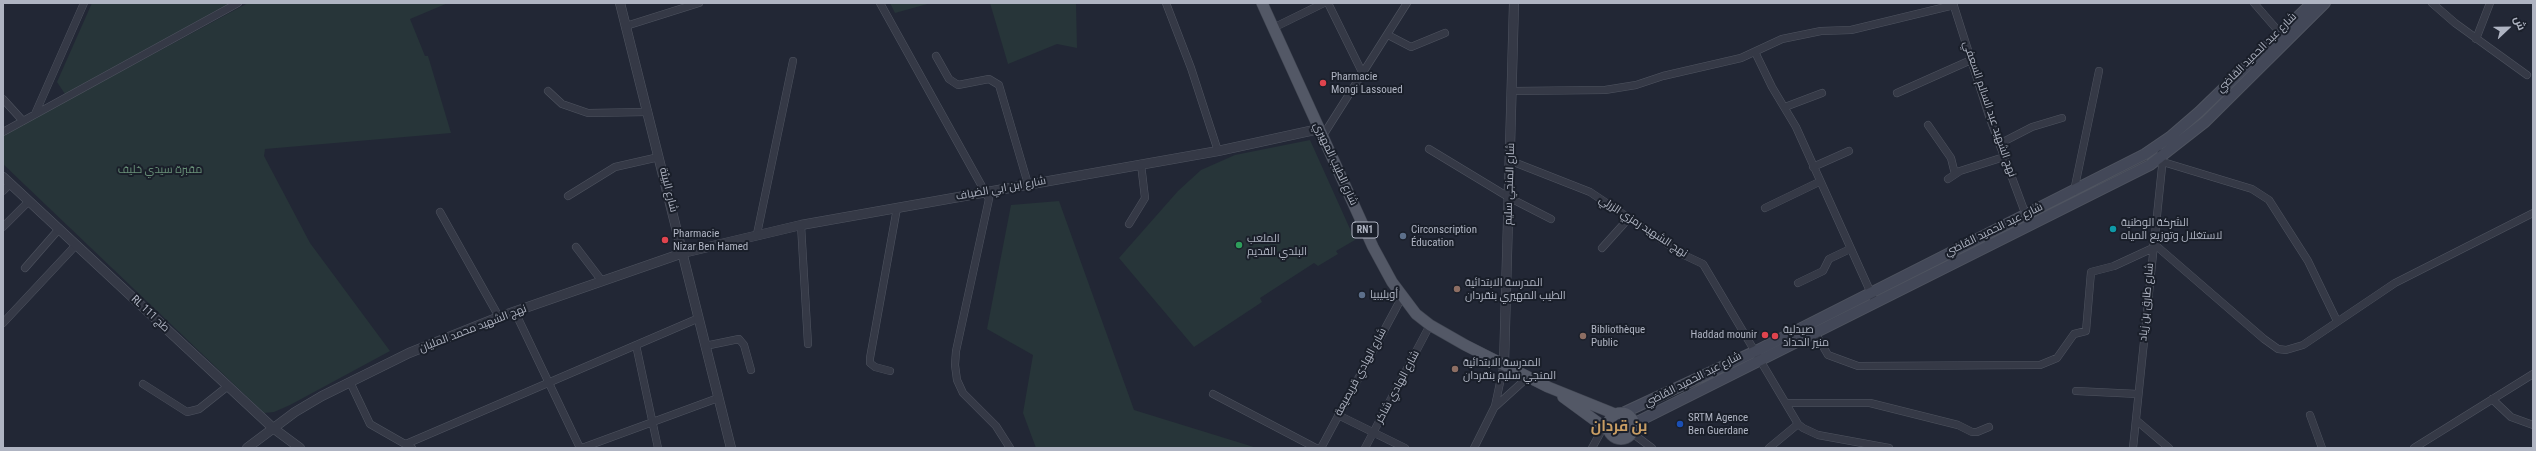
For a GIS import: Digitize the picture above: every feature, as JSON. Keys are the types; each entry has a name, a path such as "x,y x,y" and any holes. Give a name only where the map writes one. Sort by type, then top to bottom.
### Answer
{"main road":[{"name":"شارع الطيب المهيري","path":"1262,3 1373,247 1402,297 1416,314 1430,325 1548,387"},
{"name":"شارع عبد الحميد القاضي","path":"1632,431 1758,355 1873,297 2026,215 2123,167 2157,146 2199,112 2312,3"},
{"name":"شارع عبد الحميد القاضي","path":"1620,413 1814,331 1873,297 2030,226 2124,180 2163,159 2205,122 2325,3"},
{"name":"RN1","path":"1548,387 1629,415 1632,431 1620,445 1606,428 1548,387"},
{"path":"1606,428 1609,420 1620,413"}],"street":[{"path":"35,115 84,3"},
{"path":"3,132 238,3"},
{"name":"شارع البيئة","path":"620,3 730,448"},
{"path":"626,26 699,3"},
{"path":"880,3 987,192 989,206 956,351 955,365 957,380 964,393 996,426 1010,448"},
{"path":"1166,3 1191,68 1218,151"},
{"path":"1273,28 1324,3"},
{"path":"1328,3 1363,74"},
{"path":"1320,133 1363,74 1407,3"},
{"name":"شارع المنجي سليم","path":"1504,364 1513,91 1514,3"},
{"path":"2254,3 2280,34"},
{"path":"2432,3 2476,39 2527,75"},
{"path":"2476,39 2490,3"},
{"path":"1513,91 1605,90 1636,85 1662,76 1741,58 1782,39 1821,31 1851,30 1954,4"},
{"name":"نهج الشهيد عبد السالم السعفي","path":"1954,4 1999,144 2030,226"},
{"path":"1388,35 1411,47 1445,33"},
{"path":"1755,52 1772,87 1785,107 1873,297"},
{"path":"936,56 949,78 958,85 989,79 999,85 1028,184"},
{"path":"1897,93 1971,60"},
{"path":"757,234 793,61"},
{"path":"2074,191 2099,71"},
{"path":"548,91 562,104 588,113 648,112"},
{"path":"1785,107 1822,93"},
{"path":"3,100 23,121"},
{"path":"1999,144 2032,126 2062,118"},
{"path":"1928,125 1951,158 1956,174"},
{"name":"شارع ابن ابي الضياف","path":"683,253 757,234 801,225 1320,133"},
{"path":"2157,146 2163,159 2259,192 2269,200 2308,261 2337,321"},
{"path":"1429,149 1510,198 1551,219"},
{"path":"1813,167 1849,151"},
{"path":"1948,179 1956,174 2004,156"},
{"path":"568,196 615,167 659,157"},
{"name":"شارع طارق بن زياد","path":"2133,448 2163,159"},
{"name":"نهج الشهيد رمزي الزرلي","path":"1511,161 1590,192 1684,255 1703,264 1798,424"},
{"path":"1128,224 1146,198 1141,164"},
{"name":"RL طج 111","path":"3,177 273,428 300,448"},
{"path":"1765,208 1819,182"},
{"path":"3,191 10,184"},
{"path":"3,227 29,201"},
{"path":"890,371 874,367 870,363 870,358 897,208"},
{"path":"440,212 500,317"},
{"path":"1814,331 1828,355 1858,366 2040,365 2057,358 2074,334 2086,331 2091,272 2114,266 2153,245 2264,339 2278,349 2292,350 2303,345 2395,283 2533,213"},
{"path":"1602,248 1629,218"},
{"path":"801,225 808,344"},
{"path":"25,268 59,229"},
{"path":"3,323 76,245"},
{"path":"576,247 602,281"},
{"path":"1798,283 1823,270 1830,259 1850,249"},
{"name":"نهج الشهيد محمد المليان","path":"247,448 295,412 350,382 409,353 500,317 683,253"},
{"name":"شارع الهادي قريصيعة","path":"1321,448 1402,297"},
{"path":"515,312 548,383 581,448 718,398"},
{"path":"350,382 370,424 409,446 548,383 699,318"},
{"name":"شارع الهادي شاكر","path":"1365,448 1430,325"},
{"path":"706,346 740,339 744,345 751,370"},
{"path":"636,345 658,448"},
{"path":"1474,448 1495,406 1504,364"},
{"path":"2414,448 2533,374"},
{"path":"1495,406 1528,377"},
{"path":"143,384 187,412 199,409 228,386"},
{"path":"2076,391 2138,394"},
{"path":"1213,394 1316,448"},
{"path":"2492,399 2511,417 2533,425"},
{"path":"1786,403 1870,403 1958,425 1972,432 1977,432 1988,427"},
{"path":"1338,415 1405,448"},
{"path":"2310,415 2322,448"},
{"path":"2136,420 2169,448"},
{"path":"1769,448 1798,424 1818,435 1889,448"},
{"path":"1592,448 1606,428"},
{"path":"1632,431 1652,448"}],"green space":[{"path":"92,3 231,3 65,94 57,82"},
{"name":"مقبرة سيدي خليف","path":"248,3 448,3 410,19 425,56 428,56 451,133 265,149 264,156 310,243 390,351 290,405 274,412 264,413 3,164 3,135"},
{"path":"890,3 931,3 895,13"},
{"path":"990,3 1076,3 1077,48 1057,44 1008,64"},
{"name":"الملعب البلدي القديم","path":"1310,140 1355,240 1336,251 1338,254 1318,266 1314,263 1260,298 1262,302 1194,347 1119,258 1178,191 1201,170 1235,155"},
{"path":"1059,201 1134,410 1257,448 1036,448 1023,413 1033,355 987,329 1011,205"}],"place":[{"name":"Pharmacie Mongi Lassoued","path":"1323,83"},
{"name":"الشركة الوطنية لاستغلال وتوزيع المياه","path":"2113,229"},
{"name":"Circonscription Éducation","path":"1403,236"},
{"name":"Pharmacie Nizar Ben Hamed","path":"665,240"},
{"name":"الملعب البلدي القديم","path":"1239,245"},
{"name":"المدرسة الابتدائية الطيب المهيري بنقردان","path":"1457,289"},
{"name":"أويليبيا","path":"1362,295"},
{"name":"Haddad mounir","path":"1765,335"},
{"name":"Bibliothèque Public","path":"1583,336"},
{"name":"صيدلية منير الحداد","path":"1775,336"},
{"name":"المدرسة الابتدائية المنجي سليم بنقردان","path":"1455,369"},
{"name":"SRTM Agence Ben Guerdane","path":"1680,424"}],"district":[{"name":"بن قردان","path":"1619,427"}]}
